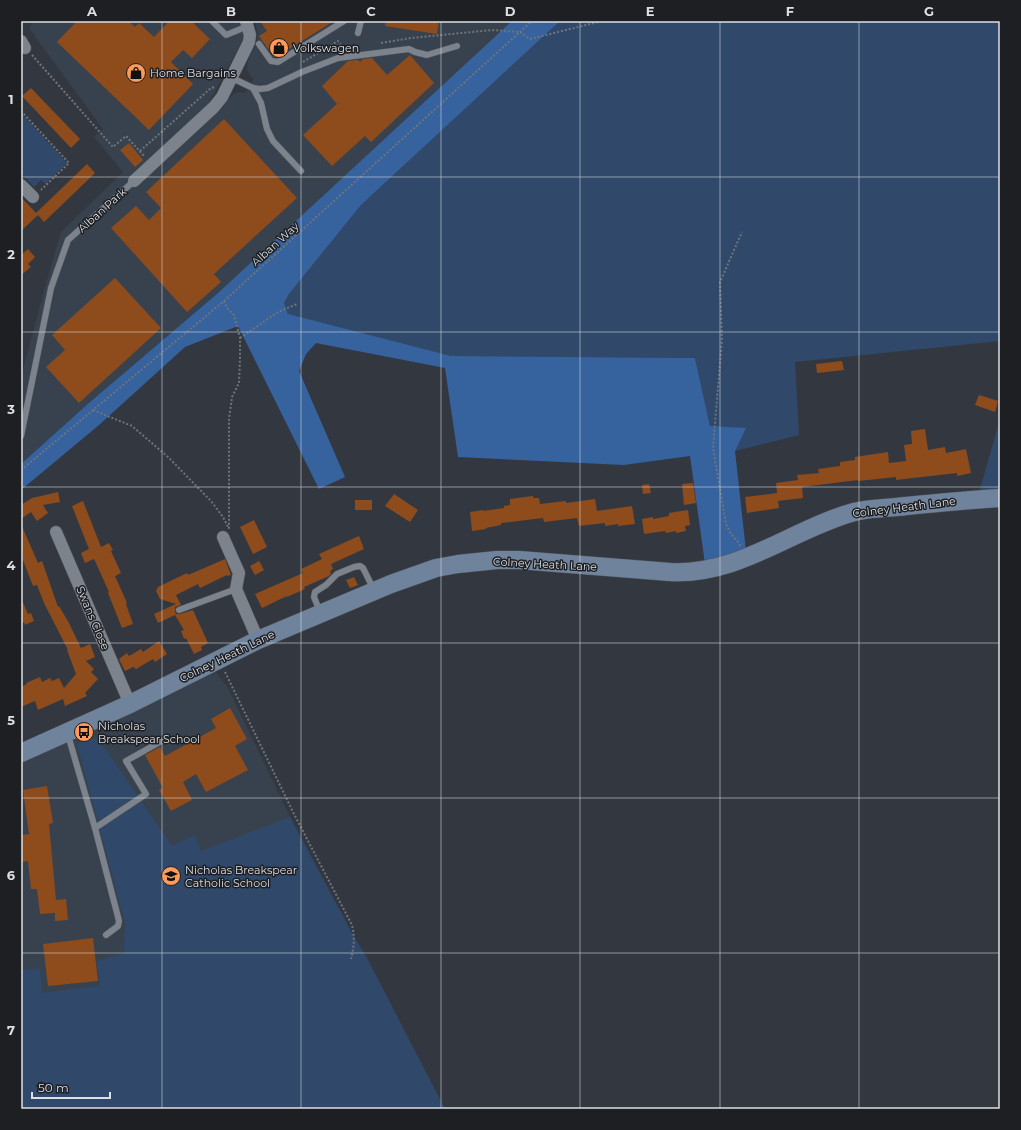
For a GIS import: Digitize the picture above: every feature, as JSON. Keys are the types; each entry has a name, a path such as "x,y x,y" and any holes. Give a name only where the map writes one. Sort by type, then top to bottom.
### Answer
{"street":[{"name":"Alban Park","path":"134,181 214,107 222,96 249,42 250,35 247,24"},
{"path":"21,185 32,197"},
{"name":"Colney Heath Lane","path":"21,753 130,704 258,640 406,578 436,568 476,561 519,560 685,573 718,568 745,558 833,519 856,511 1000,498"},
{"name":"Swans Close","path":"56,532 130,704"},
{"path":"226,534 239,573 236,589 258,640"}],"lane":[{"path":"212,21 226,35 247,24"},
{"path":"259,44 271,62 278,62 344,21"},
{"path":"358,33 361,21"},
{"path":"232,78 254,88 268,88 302,72 338,58 409,48 415,52 427,55 457,46"},
{"path":"254,88 267,129 273,141 301,171"},
{"name":"Alban Park","path":"21,436 51,288 68,240 134,181"},
{"path":"321,614 314,597 315,592 326,585 337,574 360,566 363,568 375,591"},
{"path":"179,610 236,589"},
{"path":"67,733 95,828 119,921 118,926 106,934"},
{"path":"95,828 146,794 126,761 167,738"}],"path":[{"name":"Alban Way","path":"21,470 224,301 532,21"},
{"path":"381,43 411,38 492,30 520,32 530,39 602,21"},
{"path":"303,62 338,41 344,49 351,48"},
{"path":"23,44 113,147 126,136 152,164"},
{"path":"140,151 211,88 232,78"},
{"path":"21,111 69,162 32,197"},
{"path":"742,232 720,282 722,339 713,448 726,524 731,534 739,543 745,558"},
{"path":"224,301 227,308 234,315 240,338 239,383 232,397 229,419 226,534"},
{"path":"240,338 278,312 297,304"},
{"path":"93,410 132,426 168,457 211,501 223,517 226,534"},
{"path":"218,659 294,814 352,925 354,935 352,959"}],"shaded area":[{"path":"34,21 237,21 246,34 209,102 219,112 232,95 239,92 245,93 254,79 247,69 248,61 257,41 258,35 255,21 512,21 218,293 90,402 21,464 21,378 61,232 123,172 94,137 103,129 29,28"},
{"path":"512,21 560,21 361,205 289,294 284,303 288,314 451,356 695,358 710,426 746,428 735,451 746,551 705,564 690,456 624,465 458,457 445,368 316,343 306,354 299,371 345,477 319,489 238,326 185,347 99,425 21,490 21,464 90,402 218,293"},
{"path":"560,21 1000,21 1000,341 795,362 799,435 735,451 710,426 695,358 451,356 288,315 284,303 289,294 361,205"},
{"path":"21,113 67,163 45,184 41,180 34,187 21,173"},
{"path":"1000,419 1000,492 979,493"},
{"name":"Nicholas Breakspear Catholic School","path":"215,671 228,688 290,817 353,935 21,1109 21,760"},
{"path":"97,737 172,846 195,835 201,851 290,817 353,935 366,956 445,1109 21,1109 21,970 40,968 42,993 100,986 97,961 124,953 125,922 77,744"}],"building":[{"name":"Home Bargains","path":"77,21 128,21 135,27 139,23 154,37 169,21 191,21 210,39 192,58 183,50 171,62 193,84 149,130 57,42"},
{"name":"Volkswagen","path":"260,21 334,21 274,57 259,36 267,31"},
{"path":"386,21 439,21 437,34 385,26"},
{"path":"410,55 434,83 371,142 365,136 332,166 303,135 337,104 322,86 348,61 358,60 360,62 363,59 372,58 387,75"},
{"path":"31,88 80,139 71,148 22,96"},
{"path":"224,119 297,198 214,274 221,282 187,312 111,228 136,206 149,220 161,208 146,192"},
{"path":"129,143 143,160 135,167 120,150"},
{"path":"87,164 95,173 44,222 38,215 21,231 21,197 36,213"},
{"path":"28,249 35,257 28,264 31,267 21,275 21,255"},
{"path":"115,278 161,328 79,403 46,367 65,350 52,335"},
{"path":"842,361 844,370 817,373 816,364"},
{"path":"979,395 998,401 995,412 975,405"},
{"path":"925,429 928,450 945,447 946,453 966,449 971,473 957,476 957,473 896,480 896,477 858,480 802,487 803,498 778,501 779,508 747,513 745,497 777,493 776,483 798,480 797,475 819,473 818,469 840,466 840,462 855,460 855,457 888,452 889,463 906,461 904,445 912,444 911,431"},
{"path":"693,483 696,503 684,505 682,484"},
{"path":"649,484 651,493 643,494 642,485"},
{"path":"58,492 60,502 43,505 48,513 37,521 31,512 21,519 21,505 32,498"},
{"path":"394,494 418,510 410,522 385,506"},
{"path":"533,496 533,498 539,498 540,504 566,501 566,503 595,499 597,511 632,506 635,524 605,526 605,523 579,526 577,518 544,522 543,518 501,523 501,525 472,531 470,512 504,508 504,506 510,505 510,499"},
{"path":"355,500 372,500 372,510 355,510"},
{"path":"83,501 101,547 109,543 121,573 115,576 127,603 126,604 133,624 122,628 108,593 109,592 94,559 85,563 81,553 89,549 72,506"},
{"path":"688,510 690,525 685,526 686,531 666,533 665,531 644,534 642,519 653,517 653,519 669,516 669,513"},
{"path":"254,520 267,547 253,554 240,527"},
{"path":"21,524 38,563 42,561 58,607 59,606 69,623 81,648 90,644 95,657 86,661 94,669 91,672 98,679 85,693 87,696 65,706 63,699 38,710 35,701 21,707 21,687 27,684 26,683 40,677 42,682 50,678 52,681 59,678 64,688 76,674 68,650 44,603 37,585 33,586 21,555"},
{"path":"359,536 364,549 331,564 333,569 330,571 331,574 329,576 304,587 305,589 262,608 255,594 303,573 301,569 322,559 319,554"},
{"path":"225,559 231,575 227,575 200,588 198,584 176,595 181,605 175,607 176,614 193,610 208,643 201,647 202,650 194,654 186,638 184,639 181,631 184,630 175,615 158,623 154,614 176,604 160,599 156,591 158,587 187,573 188,575"},
{"path":"259,561 264,570 255,575 250,566"},
{"path":"354,577 358,585 350,588 346,580"},
{"path":"21,598 28,614 31,613 34,621 25,625 24,622 21,624"},
{"path":"159,641 167,654 155,662 153,659 136,669 133,667 125,671 119,659 127,653 129,656 141,649 143,652"},
{"path":"230,708 247,739 235,746 248,770 206,792 196,774 183,782 192,800 171,811 159,790 163,788 145,755 160,747 165,756 216,728 211,719"},
{"path":"47,786 53,823 49,824 56,900 66,899 68,920 55,921 55,913 40,914 37,889 31,889 28,861 21,862 21,835 29,834 23,790"},
{"path":"93,938 98,981 48,986 43,944"}],"place":[{"name":"Volkswagen","path":"279,48"},
{"name":"Home Bargains","path":"136,73"},
{"name":"Nicholas Breakspear School","path":"84,732"},
{"name":"Nicholas Breakspear Catholic School","path":"171,876"}]}
